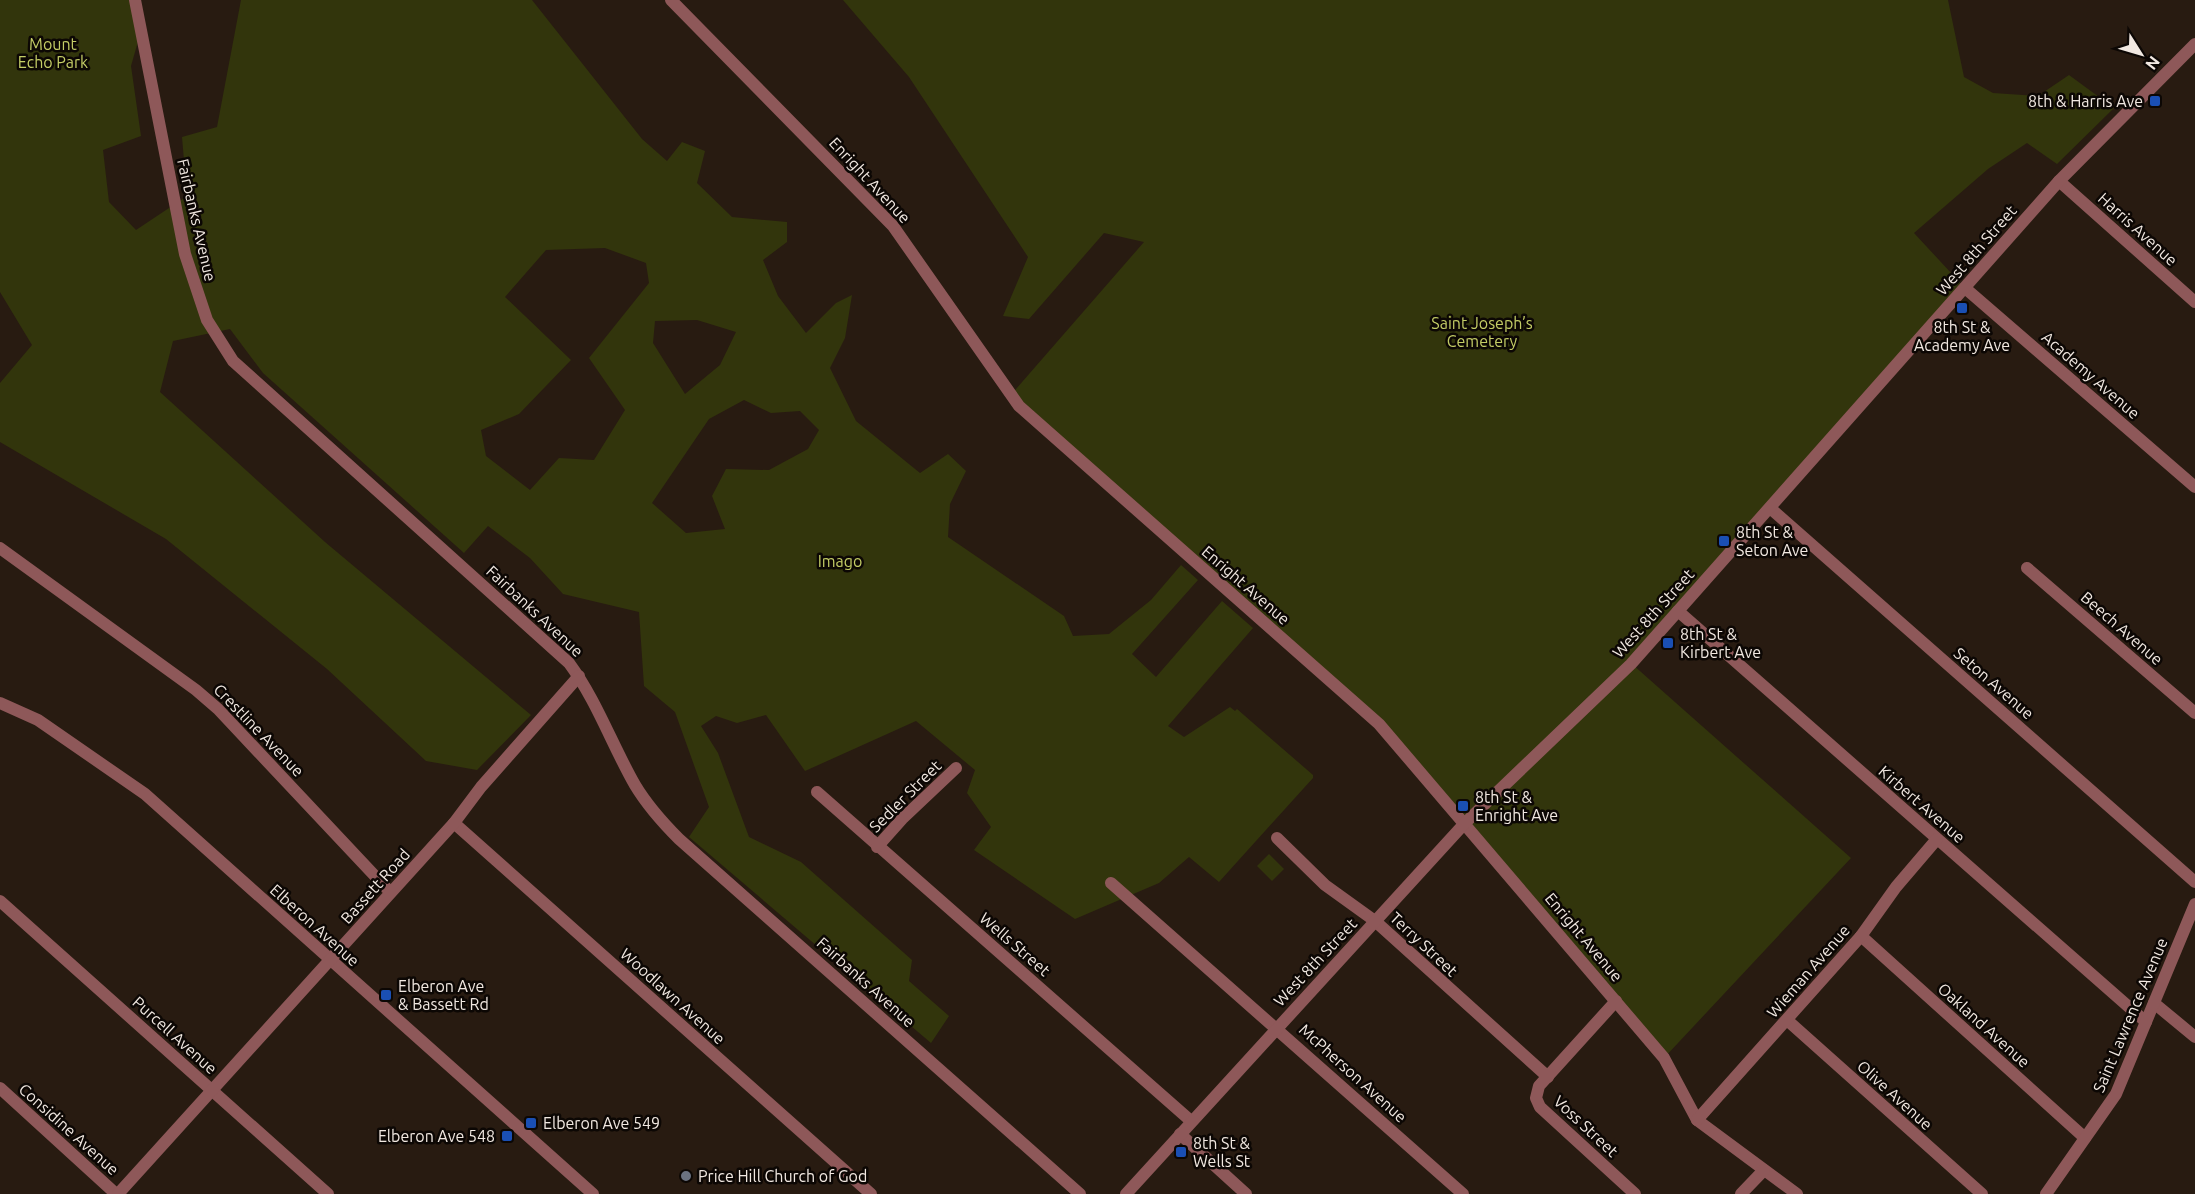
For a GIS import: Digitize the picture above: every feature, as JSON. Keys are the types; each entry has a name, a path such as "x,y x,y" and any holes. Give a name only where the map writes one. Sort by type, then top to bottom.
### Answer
{"street":[{"name":"Fairbanks Avenue","path":"135,0 184,254 200,303 223,347 244,373 554,648 579,676 636,786 660,819 679,839 1080,1194"},
{"name":"Enright Avenue","path":"671,0 893,225 1019,406 1379,724 1664,1059 1697,1120 1797,1194"},
{"name":"West 8th Street","path":"1129,1191 1465,823 1631,664 2059,181 2195,44"},
{"name":"Harris Avenue","path":"2059,181 2195,302"},
{"name":"Academy Avenue","path":"1965,288 2195,487"},
{"name":"Seton Avenue","path":"1770,508 2195,882"},
{"name":"Crestline Avenue","path":"0,548 196,690 218,709 390,892"},
{"name":"Beech Avenue","path":"2027,568 2195,713"},
{"name":"Kirbert Avenue","path":"1678,611 2146,1022"},
{"name":"Bassett Road","path":"117,1194 454,823 481,787 579,676"},
{"name":"Elberon Avenue","path":"0,703 38,720 145,794 593,1194"},
{"name":"Sedler Street","path":"877,848 902,819 956,768"},
{"name":"Wells Street","path":"817,792 877,848 1191,1121"},
{"name":"Woodlawn Avenue","path":"454,823 871,1194"},
{"name":"Terry Street","path":"1277,838 1325,885 1375,921 1548,1077"},
{"name":"Wieman Avenue","path":"1697,1120 1861,936 1904,878 1937,839"},
{"name":"McPherson Avenue","path":"1111,883 1464,1194"},
{"name":"Purcell Avenue","path":"0,901 328,1194"},
{"name":"Saint Lawrence Avenue","path":"2046,1194 2116,1094 2195,904"},
{"name":"Oakland Avenue","path":"1861,936 2085,1138"},
{"path":"1548,1077 1616,1001"},
{"path":"2154,1003 2195,1037"},
{"name":"Olive Avenue","path":"1787,1020 1982,1194"},
{"name":"Voss Street","path":"1548,1077 1536,1093 1540,1107 1635,1194"},
{"name":"Considine Avenue","path":"0,1088 117,1194"},
{"path":"1180,1134 1246,1194"},
{"path":"1742,1194 1764,1170"}],"green space":[{"path":"0,0 135,0 141,31 131,66 141,136 103,150 109,202 136,230 187,196 182,137 217,127 241,0 532,0 642,139 667,161 682,142 705,151 697,183 732,217 787,222 787,242 763,260 778,296 806,333 836,303 852,295 845,338 830,368 856,421 920,473 948,454 966,471 950,504 948,537 1064,616 1073,636 1109,634 1151,600 1181,565 1198,580 1132,654 1156,677 1222,601 1253,628 1168,726 1184,737 1230,707 1235,711 1237,709 1313,775 1313,778 1219,882 1189,857 1159,883 1075,919 974,850 991,827 967,793 975,770 916,721 805,771 766,715 737,723 716,716 701,726 718,753 749,837 801,862 912,960 909,981 949,1016 931,1043 689,837 709,807 675,712 644,686 639,612 563,594 530,558 488,526 464,553 263,373 230,329 173,341 160,392 325,542 531,715 477,770 426,761 327,669 166,539 0,442 0,383 32,345 0,292","holes":["605,248 646,263 649,283 589,358 625,410 594,460 559,458 530,490 486,456 481,430 519,414 571,360 505,297 546,250","697,320 736,332 720,365 685,394 653,343 655,321","744,400 771,413 800,411 819,430 808,449 769,470 726,469 712,496 725,529 686,533 652,503 709,419"]},
{"name":"Saint Joseph’s Cemetery","path":"843,0 1948,0 1964,77 1993,93 2038,96 2069,75 2114,108 2057,164 2027,143 1988,169 1914,233 1965,288 1632,664 1851,858 1664,1058 1393,740 1010,396 1144,242 1104,233 1029,319 1003,316 1028,257 909,77"},
{"path":"1269,854 1284,869 1272,881 1257,866"}],"place":[{"name":"8th & Harris Ave","path":"2155,101"},
{"name":"8th St & Academy Ave","path":"1962,308"},
{"name":"8th St & Seton Ave","path":"1724,541"},
{"name":"8th St & Kirbert Ave","path":"1668,643"},
{"name":"8th St & Enright Ave","path":"1463,806"},
{"name":"Elberon Ave & Bassett Rd","path":"386,995"},
{"name":"Elberon Ave 549","path":"531,1123"},
{"name":"Elberon Ave 548","path":"507,1136"},
{"name":"8th St & Wells St","path":"1181,1152"},
{"name":"Price Hill Church of God","path":"686,1176"}],"park label":[{"name":"Mount Echo Park","path":"53,53"},
{"name":"Imago","path":"840,561"}]}
